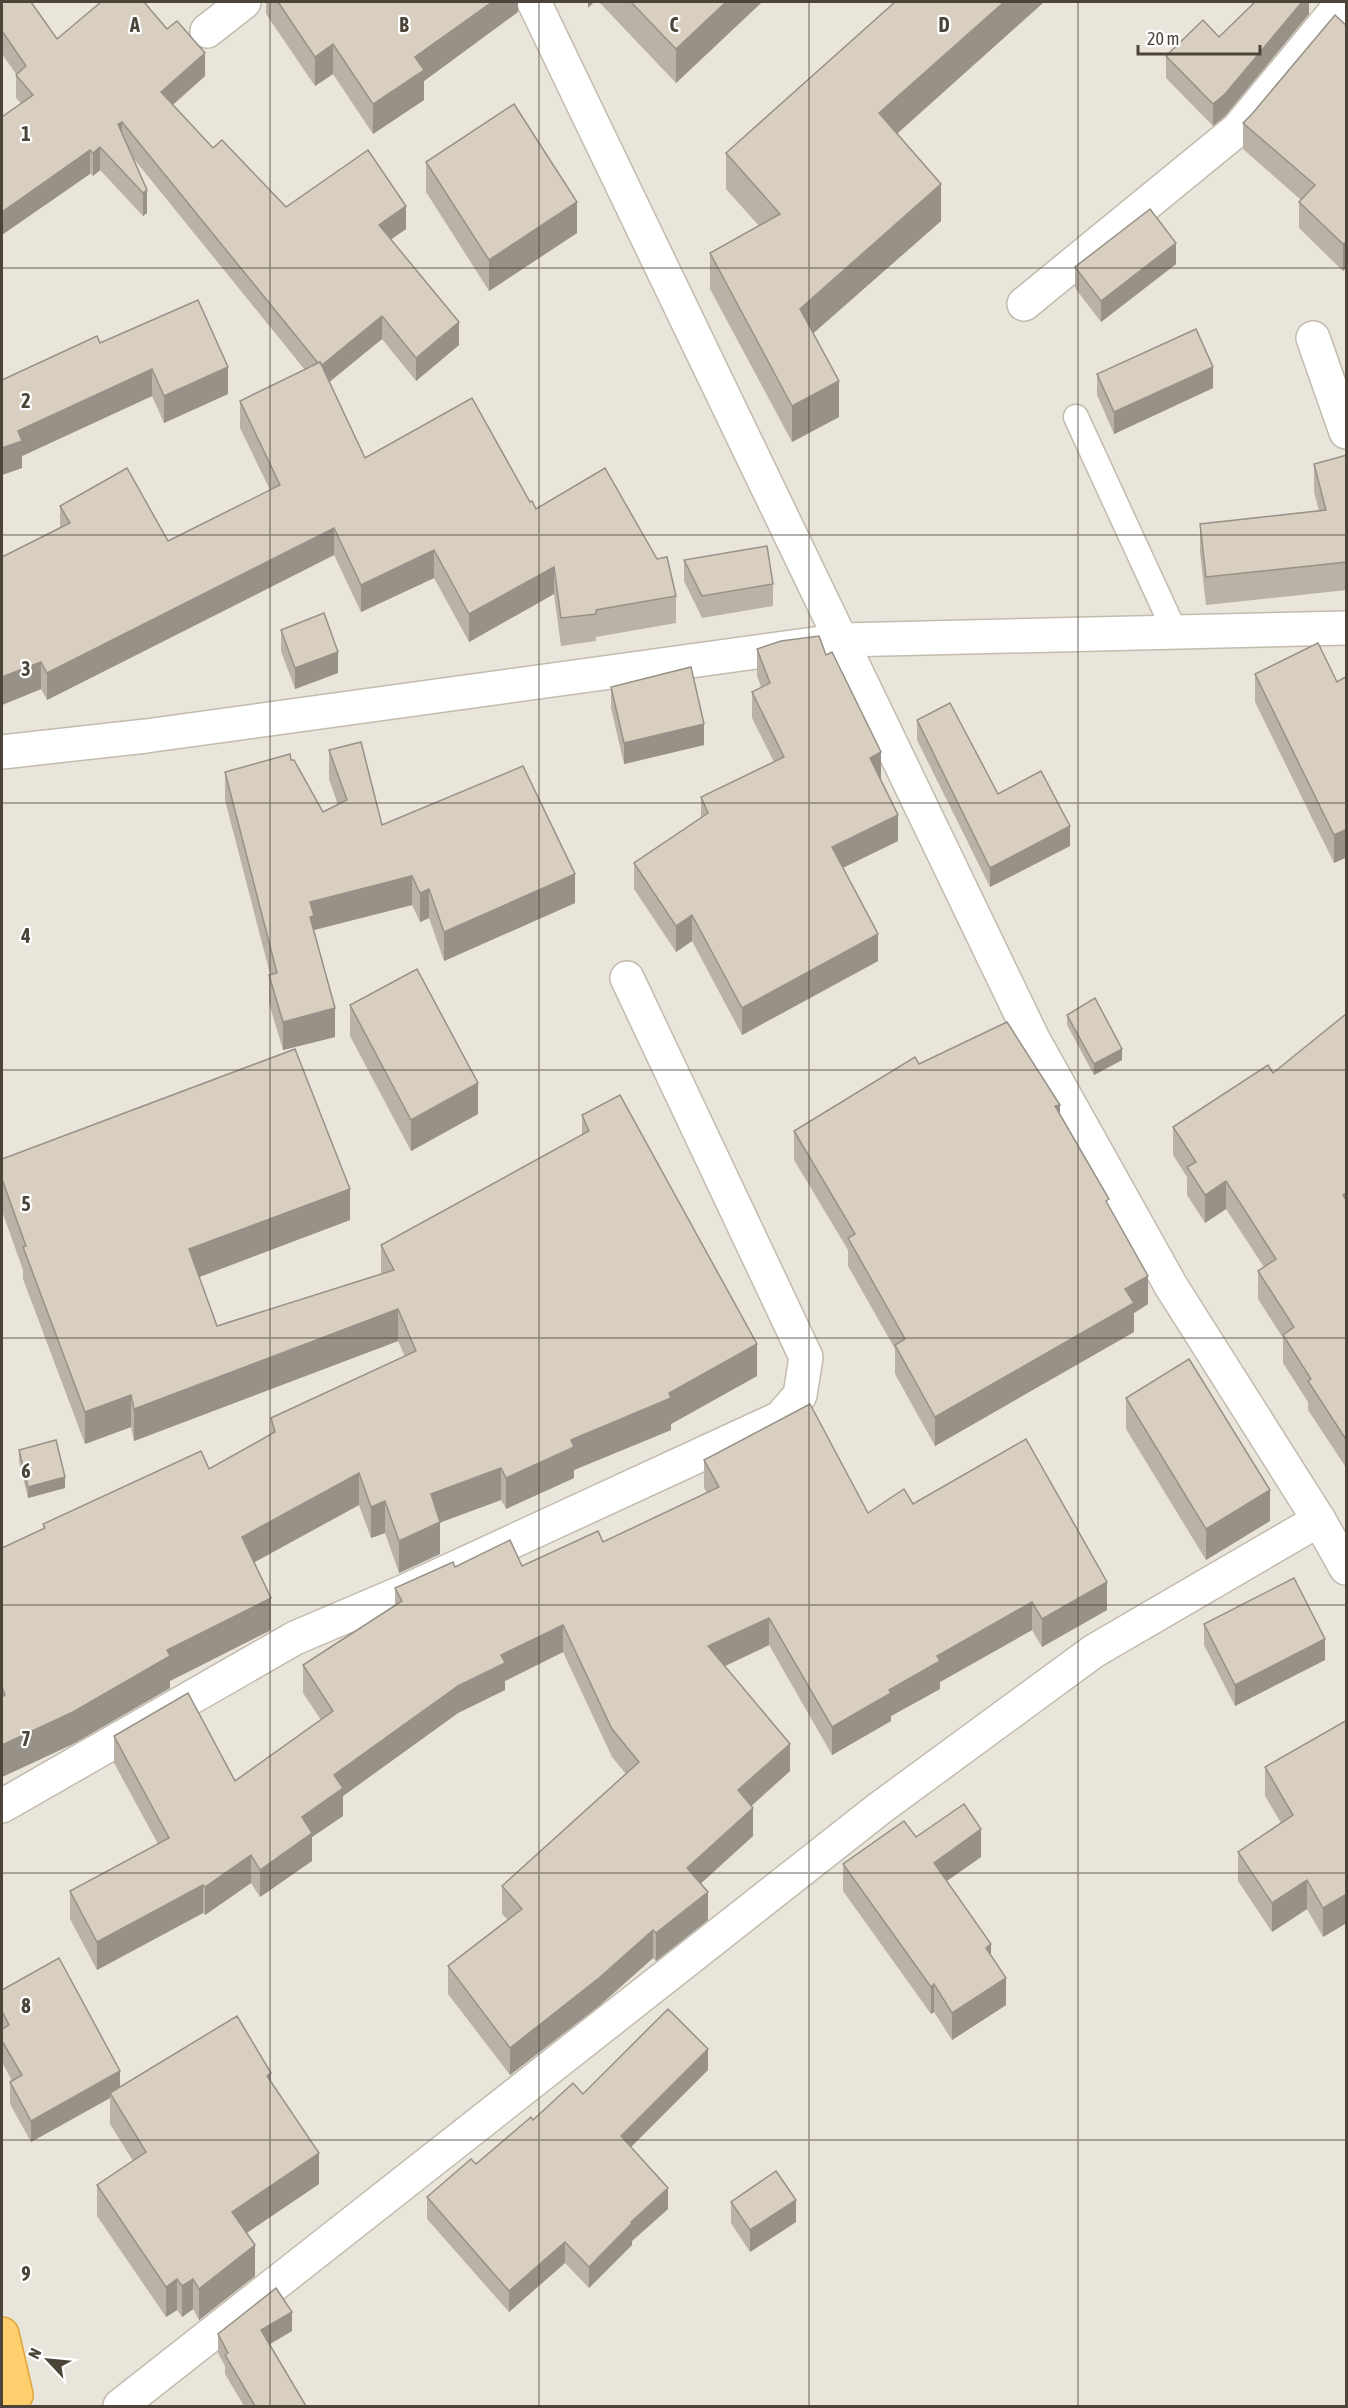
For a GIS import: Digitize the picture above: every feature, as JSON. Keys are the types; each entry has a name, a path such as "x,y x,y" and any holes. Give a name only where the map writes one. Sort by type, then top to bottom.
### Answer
{"highway":[{"path":"2,2334 19,2401"},
{"path":"2,2359 19,2401"}],"street":[{"path":"207,31 244,2"},
{"path":"534,2 1033,1039 1172,1286 1347,1568"},
{"path":"1024,304 1238,129 1343,2"},
{"path":"1313,338 1347,432"},
{"path":"2,752 146,736 843,640 1347,627"},
{"path":"2,1806 295,1638 403,1592 780,1418 800,1395 806,1357 627,978"},
{"path":"120,2406 880,1808 1094,1651 1319,1520"}],"lane":[{"path":"1076,417 1175,632"}],"shaded area":[{"path":"2,2 1346,2 1346,2406 2,2406"}],"building":[{"path":"2,2 31,2 57,39 101,2 144,2 167,29 177,21 205,53 161,92 213,148 222,140 286,207 368,150 406,206 379,225 459,322 416,358 382,316 322,365 318,363 122,122 118,124 147,190 143,193 100,147 93,153 90,150 2,212 2,117 33,95 16,75 26,66 2,31"},
{"path":"278,2 492,2 415,57 424,70 373,104 333,44 315,57"},
{"path":"631,2 726,2 676,49"},
{"path":"895,2 1004,2 879,113 941,184 800,309 839,381 792,406 710,253 780,214 726,153"},
{"path":"1255,2 1302,2 1225,94 1213,104 1166,56 1203,20 1219,37"},
{"path":"1335,15 1347,26 1347,241 1343,244 1299,202 1315,185 1243,123"},
{"path":"514,104 577,202 489,260 426,162"},
{"path":"1150,209 1176,243 1101,301 1075,267"},
{"path":"198,300 228,367 164,396 152,369 18,431 22,441 2,448 2,380 97,336 100,343"},
{"path":"1196,329 1213,367 1114,412 1097,374"},
{"path":"320,362 365,458 472,398 536,509 605,468 657,559 667,557 676,596 596,610 596,614 561,618 554,567 469,614 434,550 361,585 334,528 47,673 41,662 2,677 2,557 70,523 60,506 127,468 168,541 280,485 240,401"},
{"path":"1347,455 1347,562 1206,577 1200,524 1326,510 1314,464"},
{"path":"767,546 773,584 702,596 684,560"},
{"path":"324,613 338,652 295,668 281,630"},
{"path":"819,636 826,655 832,652 881,752 870,758 898,815 832,847 878,934 742,1008 692,915 676,926 634,863 708,813 701,797 784,757 752,692 770,683 757,649 781,641"},
{"path":"1318,643 1337,682 1347,676 1347,829 1334,835 1255,674"},
{"path":"691,667 704,724 624,743 611,687"},
{"path":"950,703 998,794 1041,771 1070,826 990,868 917,720"},
{"path":"361,742 382,825 523,766 575,874 444,932 429,889 420,893 412,876 310,902 314,916 310,917 335,1008 283,1022 269,975 277,973 225,772 290,754 291,760 294,760 323,812 347,800 329,750"},
{"path":"417,969 478,1083 411,1120 350,1005"},
{"path":"1095,998 1122,1049 1094,1064 1067,1015"},
{"path":"1346,1014 1347,1192 1343,1195 1347,1201 1347,1437 1345,1438 1308,1381 1311,1379 1283,1335 1294,1327 1258,1271 1276,1259 1226,1181 1205,1195 1187,1167 1196,1162 1173,1127 1268,1065 1273,1073"},
{"path":"1007,1022 1060,1105 1055,1106 1109,1199 1106,1201 1148,1276 1125,1289 1134,1303 935,1417 895,1345 905,1339 848,1238 855,1234 794,1131 915,1057 919,1064"},
{"path":"295,1049 350,1189 189,1249 217,1326 394,1270 381,1245 589,1131 582,1115 620,1095 757,1344 669,1393 671,1398 571,1440 574,1447 506,1478 501,1468 431,1494 440,1522 399,1541 385,1501 371,1507 359,1473 242,1537 271,1598 167,1650 170,1656 73,1712 2,1745 2,1697 5,1695 2,1687 2,1548 45,1528 43,1524 201,1451 209,1469 275,1432 271,1418 416,1351 398,1309 134,1409 131,1395 85,1412 23,1247 26,1246 2,1179 2,1159"},
{"path":"1189,1359 1270,1490 1206,1529 1126,1398"},
{"path":"810,1404 868,1513 904,1489 913,1504 1026,1439 1107,1582 1042,1619 1032,1602 937,1656 940,1661 889,1690 891,1693 832,1727 769,1618 708,1646 790,1744 738,1790 753,1808 687,1868 708,1892 656,1933 653,1930 599,1978 510,2048 448,1966 522,1909 502,1886 639,1762 612,1729 563,1625 501,1655 505,1663 458,1686 334,1775 343,1788 302,1817 312,1833 260,1870 251,1855 205,1887 203,1885 97,1942 70,1891 169,1838 114,1736 188,1693 235,1781 333,1711 303,1665 402,1601 395,1588 453,1562 455,1567 510,1540 522,1566 598,1531 603,1542 719,1487 704,1460"},
{"path":"56,1440 65,1477 28,1487 19,1450"},
{"path":"1294,1578 1325,1639 1235,1685 1204,1624"},
{"path":"1347,1720 1347,1897 1345,1895 1323,1908 1307,1880 1272,1903 1238,1852 1293,1815 1265,1767"},
{"path":"964,1804 981,1829 934,1863 991,1944 986,1948 1006,1978 952,2013 934,1984 931,1987 843,1864 904,1821 916,1837"},
{"path":"59,1958 120,2071 31,2121 10,2082 22,2075 2,2041 2,2029 9,2025 2,2011 2,1990"},
{"path":"668,2009 708,2049 621,2136 668,2188 631,2222 589,2267 565,2242 509,2291 427,2197 471,2159 476,2164 531,2117 533,2120 573,2083 583,2094"},
{"path":"237,2016 271,2073 267,2076 319,2153 232,2212 255,2245 199,2289 193,2279 182,2286 177,2279 166,2287 97,2185 146,2152 110,2093"},
{"path":"776,2171 796,2200 750,2230 731,2202"},
{"path":"276,2288 292,2312 261,2330 306,2406 255,2406 225,2355 228,2353 218,2334"}]}
